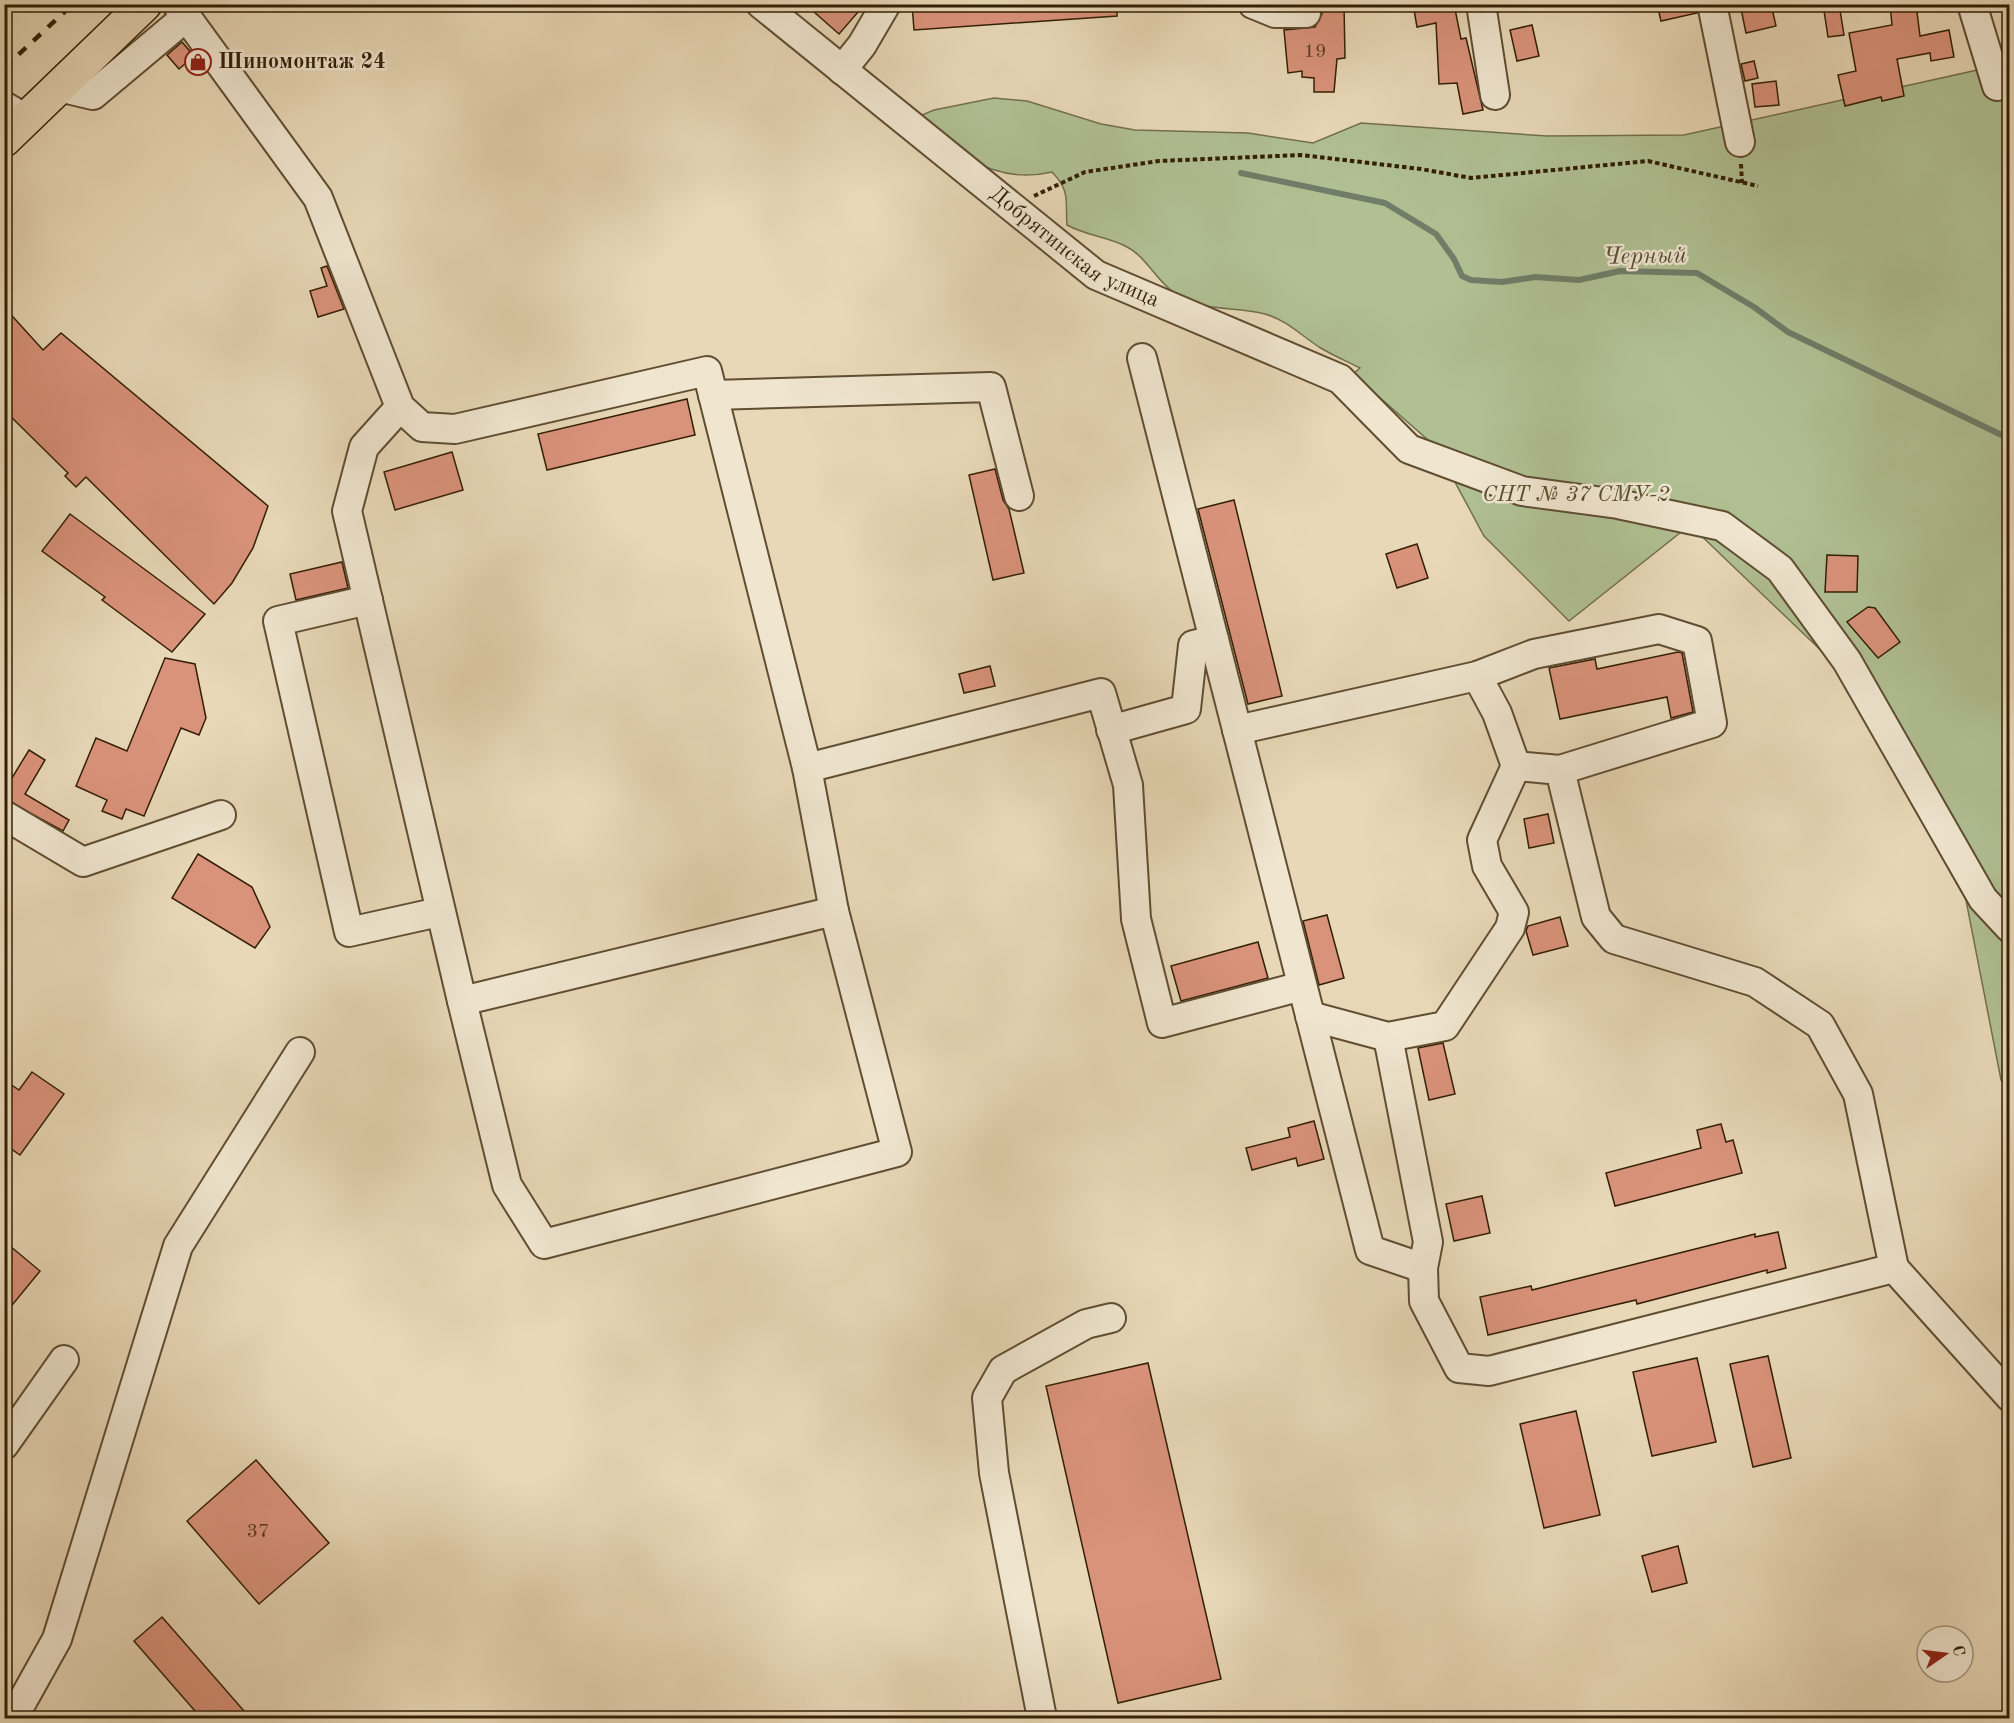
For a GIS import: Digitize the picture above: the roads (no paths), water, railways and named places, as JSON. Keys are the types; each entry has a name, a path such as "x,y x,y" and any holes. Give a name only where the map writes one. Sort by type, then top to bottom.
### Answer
{"main road":[{"path":"12,122 59,87 145,4"}],"street":[{"name":"Добрятинская улица","path":"761,4 1096,275 1340,379 1409,449 1522,491 1618,504 1722,526 1780,569 1847,661 1983,900 2010,928"},
{"path":"842,70 862,45 886,4"},
{"path":"1253,4 1275,12 1306,13"},
{"path":"1481,4 1496,95"},
{"path":"1712,4 1740,142"},
{"path":"1972,4 1997,86"},
{"path":"59,87 93,95 181,11 318,198 400,407 422,427 455,429 707,371 807,768 834,911 897,1152 544,1244 507,1185 439,912 347,512 364,447 400,407"},
{"path":"1142,358 1370,1250 1423,1268"},
{"path":"713,395 991,387 1019,496"},
{"path":"368,600 278,621 349,932 439,912"},
{"path":"1237,730 1477,676 1534,654 1659,629 1696,641 1712,723 1560,770 1516,766"},
{"path":"1112,730 1186,710 1193,645 1214,640"},
{"path":"1310,1016 1388,1037 1445,1026 1510,928 1514,912 1487,866 1482,840 1516,766 1497,713 1477,676"},
{"path":"807,768 1101,693 1128,784 1136,919 1162,1023 1302,986"},
{"path":"1560,770 1596,917 1614,939 1755,982 1820,1025 1858,1094 1894,1268 2010,1396"},
{"path":"4,815 84,862 221,815"},
{"path":"462,1001 834,911"},
{"path":"1388,1037 1428,1242 1423,1268 1424,1301 1458,1368 1489,1371 1894,1268"},
{"path":"13,1719 57,1639 178,1246 300,1052"},
{"path":"1042,1719 994,1473 987,1398 1003,1370 1086,1324 1111,1317"},
{"path":"4,1445 64,1360"}],"waterway":[{"name":"Черный","path":"1241,173 1385,203 1436,234 1454,259 1462,276 1471,280 1502,282 1535,277 1579,280 1620,271 1697,273 1754,307 1788,332 2010,439"}],"railway":[{"path":"4,68 73,4"}],"place":[{"name":"Шиномонтаж 24","path":"198,62"}],"park label":[{"name":"СНТ № 37 СМУ-2","path":"1576,495"}]}
